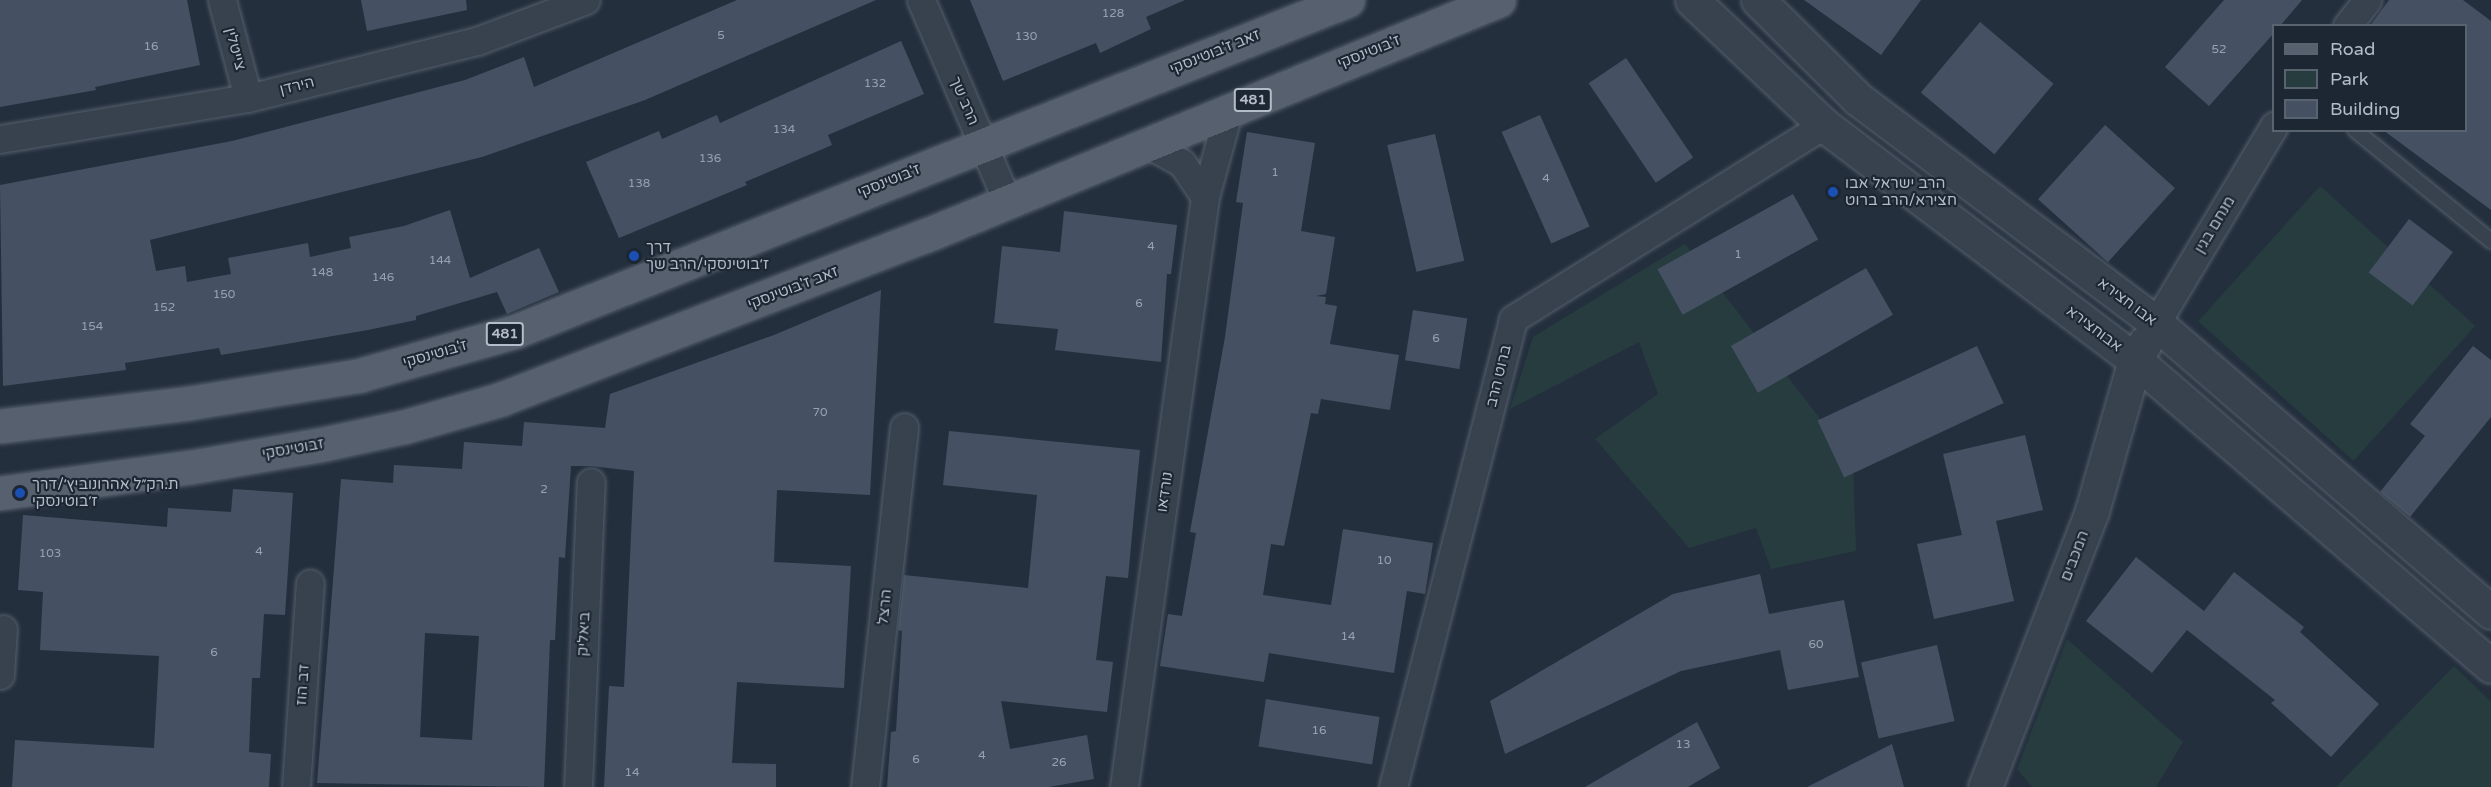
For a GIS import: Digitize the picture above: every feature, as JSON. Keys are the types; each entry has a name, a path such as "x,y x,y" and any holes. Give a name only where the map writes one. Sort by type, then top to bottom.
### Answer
{"main road":[{"name":"זאב ז'בוטינסקי","path":"982,144 1348,0"},
{"name":"ז'בוטינסקי","path":"1007,201 1499,0"},
{"name":"ז'בוטינסקי","path":"0,426 189,403 372,372 516,331 982,144"},
{"name":"זאב ז'בוטינסקי","path":"578,372 1007,201"},
{"name":"זבוטינסקי","path":"0,493 191,467 403,428 578,372"}],"street":[{"name":"צייטלין","path":"222,0 248,98"},
{"name":"הירדן","path":"0,139 248,98 477,41 586,0"},
{"name":"הרב שך","path":"921,0 1007,201"},
{"name":"אבוחצירא","path":"1692,0 1824,125 2135,360 2491,666"},
{"name":"אבו חצירא","path":"1758,0 1858,99 2156,323 2491,612"},
{"path":"2349,24 2367,0"},
{"name":"נורדאו","path":"1124,787 1205,197 1229,109"},
{"name":"ברוט הרב","path":"1392,787 1420,694 1513,319 1824,125"},
{"name":"מנחם בגין","path":"2156,323 2272,129"},
{"path":"1146,143 1182,163 1205,197"},
{"name":"המכבים","path":"1985,787 2092,511 2135,360 2156,323"},
{"name":"הרצל","path":"866,787 904,427"},
{"name":"ביאליק","path":"578,787 591,482"},
{"name":"דב הוז","path":"296,787 310,584"},
{"path":"0,675 3,629"}],"lane":[{"path":"2357,132 2491,241"}],"green space":[{"path":"2320,186 2475,326 2354,461 2198,321"},
{"path":"1685,244 1853,461 1856,551 1771,569 1756,528 1689,548 1595,439 1658,394 1639,342 1510,409 1533,337"},
{"path":"2067,639 2183,742 2156,787 2032,787 2017,769"},
{"path":"2454,666 2491,702 2491,787 2336,787"}],"building":[{"path":"0,0 187,0 200,65 95,87 96,90 0,107"},
{"path":"361,0 466,0 467,10 367,31"},
{"path":"737,0 876,0 645,100 482,157 150,240 156,271 185,266 187,282 231,274 228,258 308,243 310,257 351,248 349,237 404,226 450,210 470,278 539,248 559,292 507,314 497,292 416,316 416,320 368,330 221,355 219,348 125,363 126,370 3,386 0,185 232,141 465,80 524,57 534,87"},
{"path":"970,0 1185,0 1146,17 1151,29 1100,53 1096,43 1003,81"},
{"path":"1804,0 1921,0 1881,55"},
{"path":"2224,0 2302,0 2282,24 2272,24 2272,35 2209,106 2165,67"},
{"path":"2389,0 2463,0 2491,21 2491,210 2386,132 2467,132 2467,24 2371,24"},
{"path":"1980,22 2054,84 1994,154 1921,92"},
{"path":"901,41 924,94 828,135 832,145 745,182 747,185 619,238 586,162 659,131 662,139 717,115 720,123"},
{"path":"1626,58 1693,157 1656,183 1589,83"},
{"path":"1540,115 1590,226 1551,244 1502,132"},
{"path":"2105,125 2175,188 2108,262 2038,199"},
{"path":"1247,132 1315,143 1301,231 1335,237 1326,294 1316,296 1326,297 1325,304 1337,306 1330,344 1399,355 1390,410 1321,399 1318,414 1311,413 1284,546 1271,544 1263,595 1331,605 1343,529 1433,543 1425,594 1407,591 1394,673 1269,653 1264,682 1160,666 1168,614 1182,616 1196,533 1190,532 1225,337 1243,203 1236,202"},
{"path":"1435,134 1464,261 1416,272 1387,145"},
{"path":"1793,194 1818,239 1683,315 1657,269"},
{"path":"1064,211 1177,225 1171,274 1167,274 1161,362 1055,350 1058,329 994,323 1002,246 1060,252"},
{"path":"2409,219 2453,252 2413,306 2369,273"},
{"path":"1866,268 1893,315 1758,393 1731,346"},
{"path":"881,290 870,495 777,490 774,562 851,566 844,688 737,682 732,763 776,764 776,787 604,787 609,686 624,687 634,471 591,466 571,466 565,558 559,557 555,640 550,640 544,787 317,783 341,479 393,483 394,465 462,469 464,442 522,446 524,422 605,428 610,394 774,335","holes":["425,633 479,636 472,740 420,737"]},
{"path":"1413,310 1467,319 1459,369 1405,360"},
{"path":"1977,346 2004,403 1844,477 1817,420"},
{"path":"2473,346 2491,360 2491,417 2410,517 2380,492 2425,436 2410,424"},
{"path":"949,431 1140,450 1128,578 1106,576 1096,660 1113,662 1107,712 1001,701 1010,749 1087,735 1094,779 1049,787 887,787 891,732 896,731 902,631 898,630 904,575 1028,588 1037,495 943,485"},
{"path":"2025,435 2043,510 1996,521 2014,601 1934,619 1917,544 1962,535 1943,454"},
{"path":"233,489 293,493 285,615 264,614 260,678 252,678 249,752 271,754 269,787 12,787 15,740 154,748 159,656 40,650 43,592 18,590 23,515 167,527 168,508 231,512"},
{"path":"2136,557 2204,611 2234,572 2304,627 2300,632 2379,704 2331,757 2271,703 2275,700 2187,630 2152,673 2086,621"},
{"path":"1760,574 1769,614 1844,600 1859,677 1788,690 1780,650 1681,671 1505,754 1490,701 1673,594"},
{"path":"1937,645 1955,721 1879,739 1861,663"},
{"path":"1266,699 1380,717 1372,764 1258,746"},
{"path":"1697,722 1720,768 1688,787 1585,787"},
{"path":"1892,744 1904,787 1807,787"}],"place":[{"name":"הרב ישראל אבו חצירא/הרב ברוט","path":"1833,192"},
{"name":"דרך ז׳בוטינסקי/הרב שך","path":"634,256"},
{"name":"ת.רק״ל אהרונוביץ׳/דרך ז׳בוטינסקי","path":"20,493"}]}
